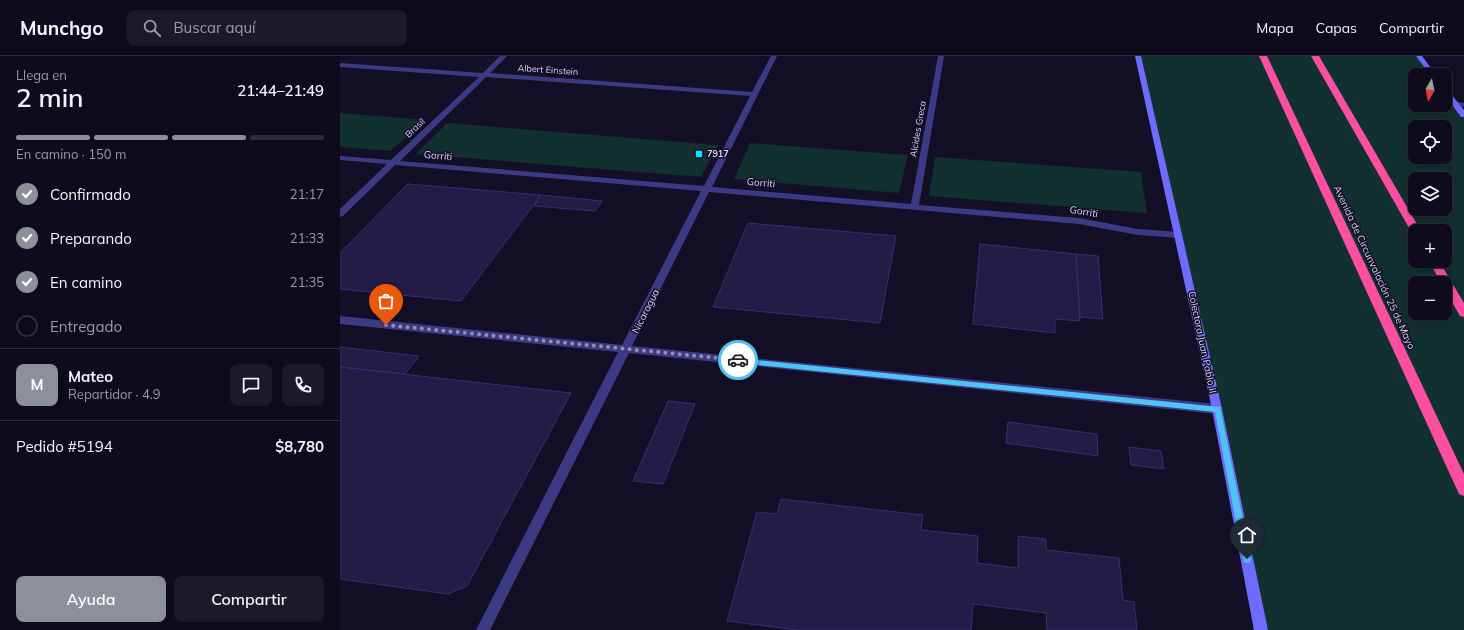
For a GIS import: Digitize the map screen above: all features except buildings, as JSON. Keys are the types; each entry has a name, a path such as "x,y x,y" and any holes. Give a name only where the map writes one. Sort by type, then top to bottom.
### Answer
{"highway":[{"name":"Avenida de Circunvalación 25 de Mayo","path":"1263,56 1464,489"},
{"path":"1315,56 1412,224"},
{"path":"1438,268 1464,313"}],"main road":[{"name":"Colectora Juan Pablo II","path":"1138,56 1180,235 1218,409 1261,630"},
{"path":"1419,56 1428,68"},
{"path":"1452,99 1464,115"}],"street":[{"name":"Brasil","path":"340,214 504,56"},
{"name":"Nicaragua","path":"483,630 774,56"},
{"name":"Alcides Greca","path":"915,206 941,56"},
{"name":"Albert Einstein","path":"340,65 755,94"},
{"path":"1456,104 1464,105"},
{"name":"Gorriti","path":"340,158 1079,220 1138,232 1180,235"},
{"path":"340,320 1218,409"}],"green space":[{"path":"1138,56 1419,56 1428,68 1408,68 1408,112 1452,112 1452,99 1464,115 1464,630 1261,630"},
{"path":"340,113 426,120 390,151 340,147"},
{"path":"447,123 718,145 701,177 416,154"},
{"path":"750,143 908,155 899,193 734,179"},
{"path":"935,157 1141,172 1147,213 929,196"}],"way so far":[{"path":"386,325 738,360"}],"place":[{"name":"7917","path":"699,154"}],"route":[{"path":"738,360 1218,409 1247,559"}]}
